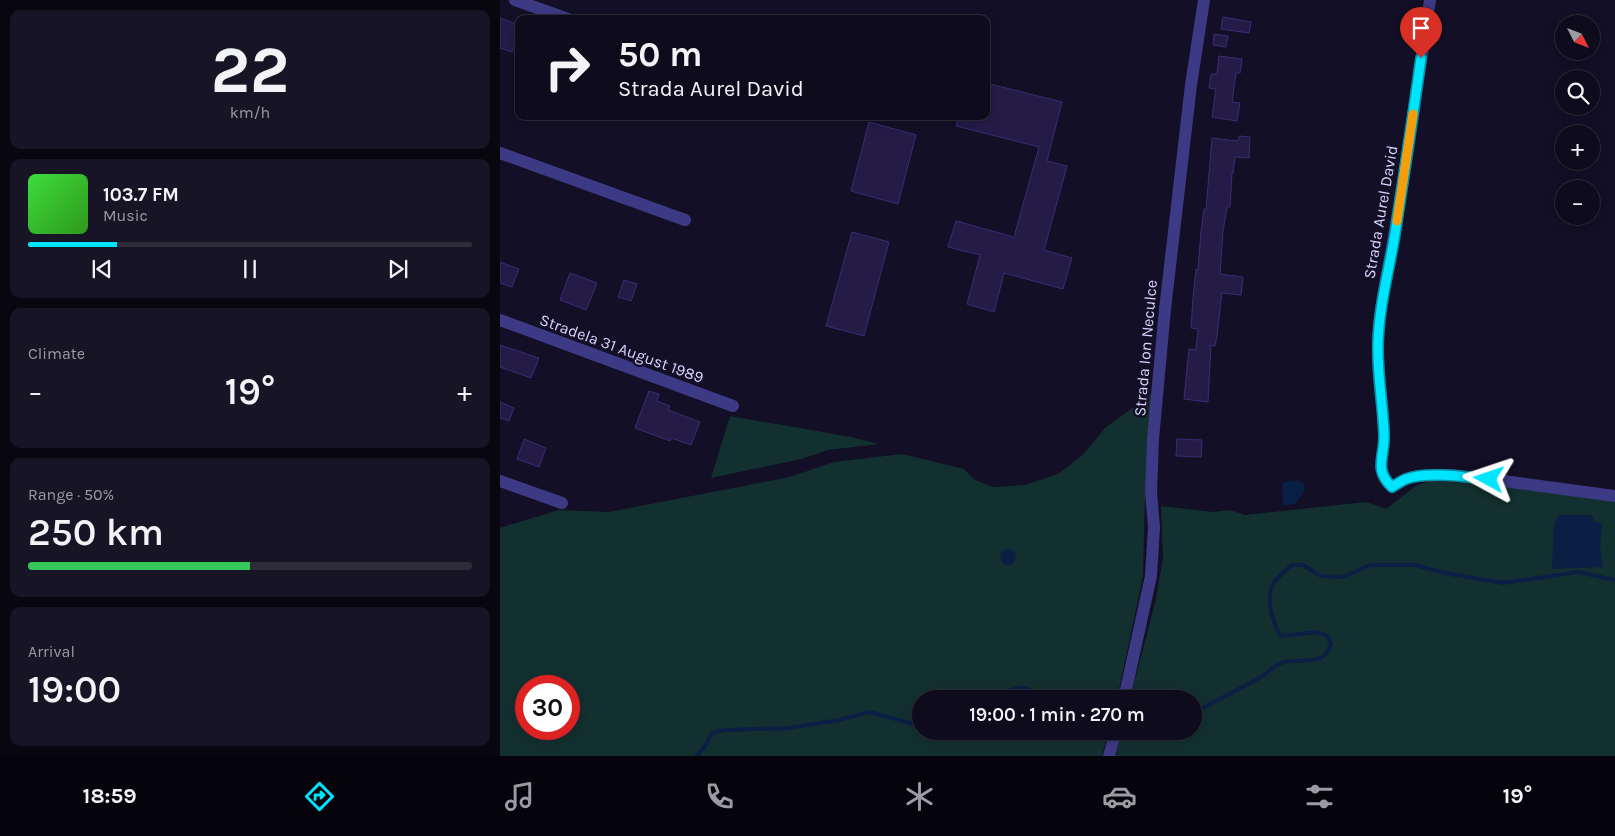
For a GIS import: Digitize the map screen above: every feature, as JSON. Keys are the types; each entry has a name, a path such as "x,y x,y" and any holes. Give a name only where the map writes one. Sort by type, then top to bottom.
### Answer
{"street":[{"path":"516,0 557,15"},
{"name":"Strada Ion Neculce","path":"1126,690 1151,576 1154,536 1152,492 1153,439 1165,309 1191,85 1204,0"},
{"name":"Strada Aurel David","path":"1430,0 1396,228 1384,284 1380,320 1378,345 1379,376 1384,434 1381,472 1385,480 1392,487 1406,479 1418,476 1449,475 1615,496"},
{"path":"500,153 685,220"},
{"name":"Stradela 31 August 1989","path":"500,320 734,406"},
{"path":"500,482 562,503"},
{"path":"1109,756 1113,740"}],"green space":[{"path":"1153,393 1145,494 1143,576 1119,690 912,690 912,740 1106,740 1102,756 500,756 500,528 559,510 609,512 790,477 834,462 902,454 964,469 973,479 993,487 1025,485 1058,474 1084,454 1105,428"},
{"path":"730,416 851,437 879,444 828,450 801,459 711,478"},
{"path":"1432,481 1499,485 1615,501 1615,756 1116,756 1120,740 1202,740 1202,690 1132,690 1156,599 1163,557 1161,506 1213,512 1230,510 1245,515 1366,502 1386,509 1417,485"}],"water":[{"path":"1297,480 1304,484 1305,490 1295,504 1283,506 1282,484"},
{"path":"1560,515 1592,515 1594,521 1602,524 1600,549 1603,567 1552,569 1554,523"},
{"path":"1008,549 1014,551 1016,557 1014,563 1008,565 1002,563 1000,557 1002,551"}],"building":[{"path":"1223,17 1251,22 1249,33 1221,29"},
{"path":"500,18 515,24 515,44 512,52 500,48"},
{"path":"1214,34 1228,36 1226,47 1213,45"},
{"path":"1219,56 1242,59 1240,73 1236,73 1232,102 1240,103 1237,121 1212,117 1216,89 1209,88 1211,74 1217,74"},
{"path":"990,84 1062,102 1047,161 1067,166 1044,250 1072,258 1063,289 1004,273 994,312 967,304 980,255 948,247 956,221 1014,237 1039,147 956,126 958,120 990,120"},
{"path":"869,122 916,135 898,204 851,191"},
{"path":"1239,136 1250,137 1249,158 1235,157 1230,207 1227,207 1223,231 1220,274 1243,277 1241,295 1222,293 1215,346 1211,345 1208,402 1184,399 1189,349 1196,350 1198,329 1191,328 1193,298 1196,269 1198,270 1204,209 1206,209 1212,138 1238,141"},
{"path":"852,232 889,242 864,336 826,326"},
{"path":"500,262 519,269 512,287 500,283"},
{"path":"570,273 597,283 586,310 560,300"},
{"path":"624,280 637,284 631,301 618,297"},
{"path":"500,345 539,358 531,378 500,367"},
{"path":"649,391 659,394 657,401 670,406 668,410 700,422 691,445 671,438 670,441 635,428"},
{"path":"500,402 514,408 509,421 500,418"},
{"path":"524,439 546,448 539,467 517,459"},
{"path":"1177,439 1202,440 1201,457 1176,456"}],"waterway":[{"path":"1202,709 1266,674 1281,663 1319,659 1328,651 1331,644 1327,636 1318,632 1281,636 1276,626 1270,607 1272,585 1292,565 1303,565 1321,576 1343,577 1370,565 1414,565 1450,574 1503,583 1578,572 1615,580"},
{"path":"1011,690 1019,688 1030,690"},
{"path":"696,756 704,748 712,733 724,730 788,728 839,720 870,712 912,724"}],"slow traffic":[{"path":"1397,221 1413,114"}],"route":[{"path":"1421,58 1394,237 1380,312 1379,376 1384,434 1381,472 1385,480 1392,487 1406,479 1418,476 1449,475 1489,479"}]}
